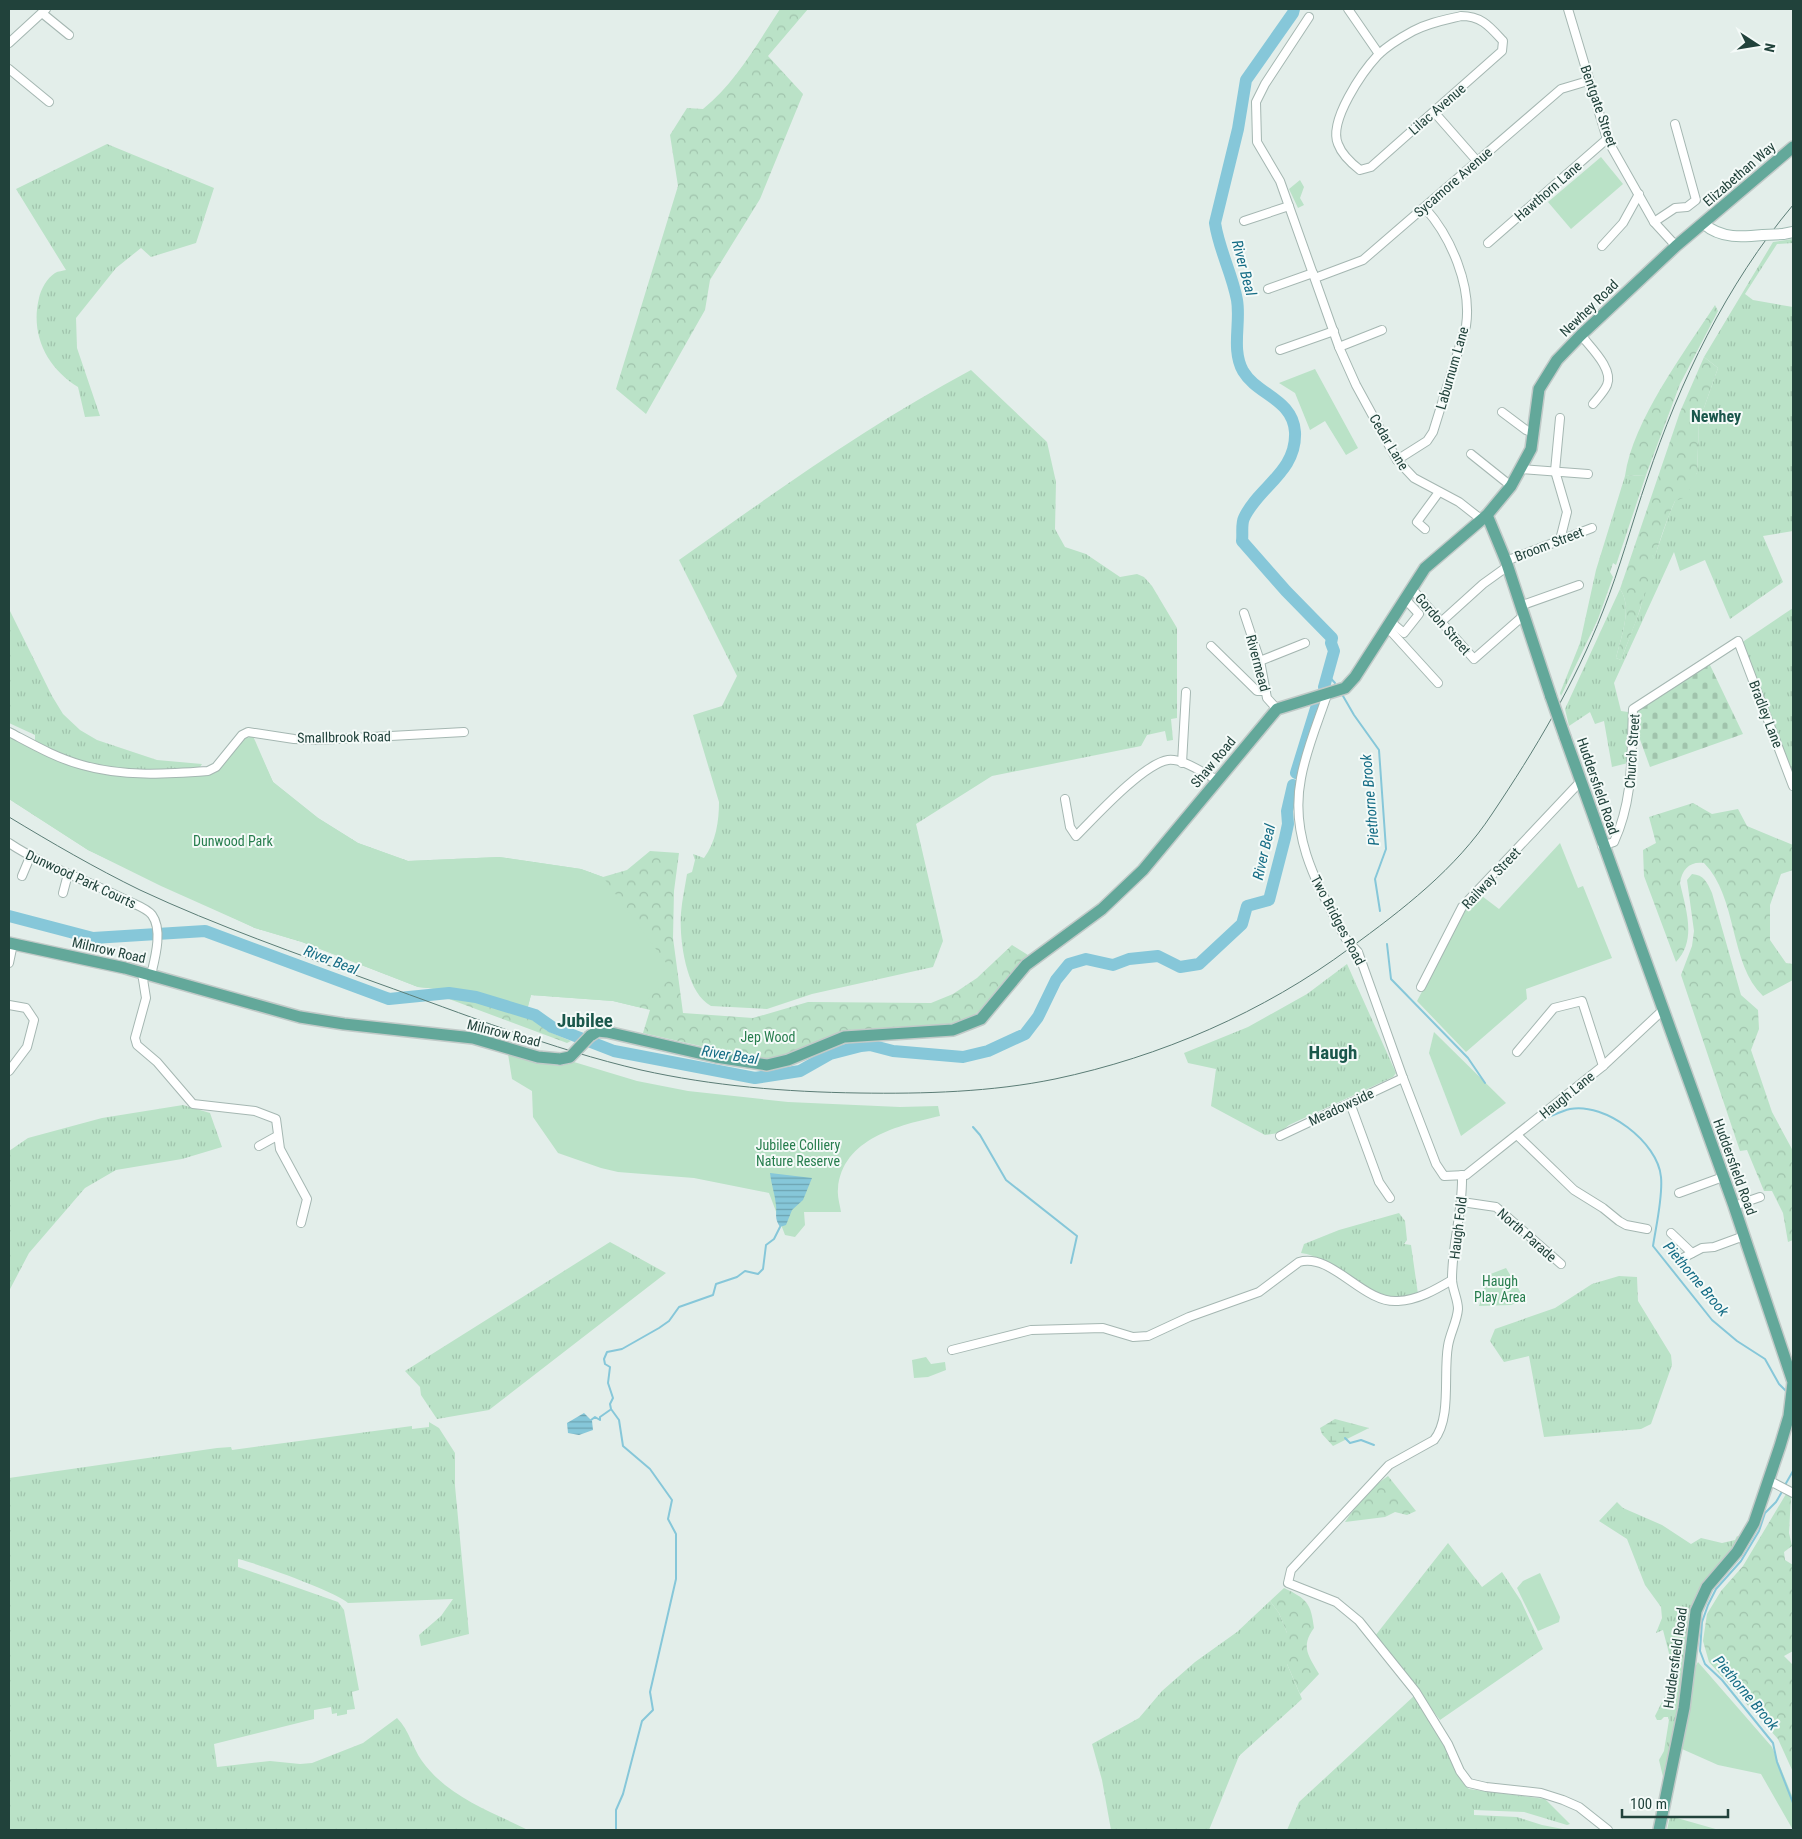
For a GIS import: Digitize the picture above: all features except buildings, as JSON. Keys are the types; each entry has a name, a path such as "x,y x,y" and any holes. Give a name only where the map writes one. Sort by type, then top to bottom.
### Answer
{"main road":[{"name":"Elizabethan Way","path":"1704,224 1793,147"},
{"name":"Newhey Road","path":"1484,517 1512,486 1522,469 1531,449 1538,395 1542,381 1557,360 1676,246 1704,224"},
{"name":"Huddersfield Road","path":"1484,517 1507,563 1521,611 1602,846 1734,1206 1793,1382 1789,1416 1773,1482 1748,1536 1707,1587 1699,1601 1694,1621 1690,1664 1679,1738 1659,1830"},
{"path":"1277,710 1345,688 1355,677 1425,568 1484,517"},
{"name":"Shaw Road","path":"953,1030 981,1019 1026,965 1102,909 1142,870 1277,710"},
{"name":"Milnrow Road","path":"11,944 146,974 300,1017 473,1038 538,1057 560,1059 570,1057 590,1036 598,1031 716,1057 767,1065 788,1060 844,1037 953,1030"}],"street":[{"path":"1348,9 1379,54"},
{"name":"Bentgate Street","path":"1568,9 1588,81 1608,139 1654,222 1676,246"},
{"path":"9,43 44,11 69,34"},
{"name":"Lilac Avenue","path":"1461,16 1477,17 1503,41 1502,51 1371,167 1360,170 1350,163 1337,142 1338,122 1346,101 1365,70 1379,54 1413,31 1430,24 1461,16"},
{"name":"Cedar Lane","path":"1309,17 1265,84 1256,102 1257,142 1280,181 1339,346 1356,385 1397,460 1410,475 1484,517"},
{"path":"9,69 49,102"},
{"name":"Sycamore Avenue","path":"1268,289 1363,260 1561,90 1588,81"},
{"path":"1434,112 1477,161"},
{"path":"1654,222 1675,208 1687,207 1696,200 1676,124"},
{"name":"Hawthorn Lane","path":"1488,242 1608,139"},
{"path":"1602,246 1623,223 1639,194"},
{"path":"1244,221 1289,206"},
{"name":"Laburnum Lane","path":"1397,460 1427,441 1433,432 1466,326 1468,312 1465,287 1444,232 1425,208"},
{"path":"1704,224 1715,232 1727,236 1788,233"},
{"path":"1339,346 1382,330"},
{"path":"1280,350 1334,331"},
{"path":"1581,335 1605,366 1609,377 1607,386 1593,404"},
{"path":"1502,412 1526,430 1534,433"},
{"path":"1560,418 1555,471 1567,512 1560,540"},
{"path":"1471,454 1512,486"},
{"path":"1522,469 1588,474"},
{"path":"1425,529 1417,522 1439,492"},
{"name":"Broom Street","path":"1441,622 1507,563 1592,528"},
{"path":"1521,611 1579,585"},
{"name":"Gordon Street","path":"1412,589 1474,658 1521,611"},
{"path":"1389,624 1404,633 1412,624 1419,614 1406,600"},
{"name":"Rivermead","path":"1244,613 1260,661 1266,691 1271,704 1277,710"},
{"path":"1389,624 1438,683"},
{"name":"Bradley Lane","path":"1738,641 1793,786"},
{"name":"Church Street","path":"1602,846 1614,842 1622,824 1630,796 1633,709 1738,641"},
{"path":"1260,661 1305,643"},
{"path":"1211,646 1257,691 1266,691"},
{"path":"1182,763 1186,692"},
{"name":"Two Bridges Road","path":"1327,695 1301,777 1298,819 1301,840 1309,864 1346,939 1358,952 1436,1164 1444,1176 1464,1175"},
{"name":"Smallbrook Road","path":"9,732 41,749 83,766 144,774 208,771 216,766 242,735 248,732 294,739 317,740 464,732"},
{"path":"1065,799 1070,827 1076,836 1122,791 1153,766 1168,760 1182,763 1218,780"},
{"name":"Railway Street","path":"1421,987 1462,907 1580,782"},
{"name":"Dunwood Park Courts","path":"9,843 30,857 147,911 156,922 157,941 146,974 146,998 135,1038 137,1045 157,1062 193,1104 269,1114 278,1122 277,1136"},
{"path":"22,876 30,857"},
{"path":"63,893 68,874"},
{"path":"9,963 11,944"},
{"path":"1517,1052 1554,1008 1582,1001 1603,1066"},
{"path":"9,1005 26,1008 34,1020 27,1047 9,1071"},
{"name":"Haugh Lane","path":"1464,1175 1603,1066 1663,1010"},
{"name":"Meadowside","path":"1280,1136 1403,1078"},
{"path":"1350,1103 1379,1182 1390,1198"},
{"path":"1517,1135 1574,1190 1626,1225 1647,1229"},
{"path":"259,1146 277,1136 280,1149 307,1199 301,1223"},
{"name":"Haugh Fold","path":"1464,1175 1452,1280 1458,1308 1448,1346 1443,1416 1438,1435 1434,1440 1389,1465 1291,1570 1288,1583 1336,1602 1359,1621 1416,1692 1448,1744 1460,1772 1469,1783 1486,1787 1541,1793 1563,1800 1590,1815 1608,1830"},
{"path":"1679,1193 1723,1177"},
{"path":"1734,1206 1760,1197"},
{"name":"North Parade","path":"1462,1202 1496,1207 1561,1264"},
{"path":"1671,1232 1692,1253"},
{"path":"1680,1260 1702,1248 1744,1236"},
{"path":"952,1350 1031,1330 1103,1328 1133,1337 1148,1336 1189,1317 1258,1292 1304,1260 1324,1265 1357,1286 1388,1301 1412,1299 1452,1280"},
{"path":"1773,1482 1792,1493"}],"green space":[{"path":"780,9 808,9 768,56 803,94 760,199 710,280 705,310 646,414 616,389 678,186 670,135 687,108 703,109 726,87"},
{"path":"107,144 214,188 196,243 151,257 141,248 116,268 76,318 77,348 100,416 85,417 78,387 67,379 50,360 39,337 37,325 39,298 43,287 52,275 66,270 16,189"},
{"path":"1601,157 1623,184 1571,229 1548,202"},
{"path":"1300,180 1304,187 1300,198 1304,205 1298,208 1289,189"},
{"path":"1793,239 1793,243 1777,244 1745,294 1753,300 1793,307 1793,531 1763,536 1783,582 1730,619 1705,560 1680,571 1674,552 1614,683 1621,711 1628,712 1628,763 1612,767 1604,721 1595,724 1590,712 1569,726 1565,709 1620,589 1626,604 1625,622 1616,658 1621,660 1640,610 1649,573 1669,515 1675,501 1697,473 1699,422 1718,368 1704,357 1773,242"},
{"path":"1715,305 1718,311 1680,384 1646,475 1625,476 1638,432 1649,410 1675,365"},
{"path":"1704,357 1718,368 1699,422 1697,473 1686,497 1675,501 1669,514 1638,615 1621,660 1616,658 1625,622 1626,604 1620,589 1680,412"},
{"path":"1315,369 1358,448 1346,455 1325,421 1310,430 1295,393 1279,383"},
{"path":"971,370 1047,442 1056,482 1055,529 1065,547 1086,554 1120,577 1137,574 1144,577 1152,586 1177,628 1177,718 1171,719 1173,740 1167,741 1165,731 1147,735 1141,746 992,776 916,824 943,941 933,967 812,994 767,1009 711,1006 695,990 686,964 681,937 681,913 687,874 692,872 695,860 693,854 704,858 708,852 716,831 719,809 719,802 693,715 722,706 737,676 679,560 858,437 895,413"},
{"path":"1646,475 1616,565 1613,563 1610,572 1613,577 1598,619 1561,696 1560,693 1580,643 1596,570 1625,476"},
{"path":"1793,608 1793,777 1741,643"},
{"path":"9,609 52,696 63,714 80,730 97,740 157,760 202,764 198,770 135,770 94,764 54,751 35,741 35,735 9,723"},
{"path":"1709,663 1743,734 1650,767 1634,723 1635,709"},
{"name":"Dunwood Park","path":"9,734 103,773 151,777 209,775 215,773 243,739 253,736 273,782 318,818 358,843 408,861 499,857 581,869 603,877 675,975 638,1007 613,1001 531,995 527,1010 469,992 418,987 302,942 255,928 161,886 88,850 9,799"},
{"name":"Dunwood Park","path":"262,758 273,782 318,818 358,843 408,861 499,857 581,869 603,877 627,870 650,851 679,853 674,891 673,938 683,1013 753,1018 808,1002 931,1003 953,994 977,978 1012,945 1028,955 983,1008 970,1018 946,1025 850,1030 771,1062 643,1033 650,1010 613,1001 531,995 527,1010 469,992 418,987 302,942 255,928 88,850 9,799 103,773 151,777 209,775"},
{"path":"1693,803 1712,814 1738,809 1747,826 1793,845 1793,870 1781,874 1770,905 1770,940 1786,963 1793,964 1793,980 1763,996 1752,982 1744,966 1723,894 1715,877 1704,863 1691,865 1685,870 1681,878 1680,883 1687,914 1688,934 1686,944 1676,962 1644,876 1643,850 1656,843 1649,817"},
{"path":"1560,843 1578,888 1583,886 1612,958 1526,989 1527,999 1466,1052 1417,1001 1467,907 1478,893 1499,909"},
{"path":"1692,874 1707,882 1712,893 1741,995 1758,1010 1759,1029 1751,1050 1772,1112 1793,1151 1793,1240 1788,1242 1783,1213 1772,1191 1764,1191 1747,1150 1740,1151 1681,975 1692,946 1694,931 1687,880"},
{"path":"1347,964 1396,1073 1393,1077 1289,1125 1279,1133 1265,1135 1211,1106 1216,1069 1188,1063 1184,1053 1248,1027 1307,994"},
{"path":"470,998 534,1019 547,1031 571,1041 567,1043 449,999"},
{"path":"1434,1032 1506,1103 1461,1136 1429,1053"},
{"name":"Jubilee Colliery Nature Reserve","path":"508,1054 540,1063 560,1066 574,1062 637,1081 688,1091 788,1102 900,1107 938,1106 940,1116 891,1130 861,1146 850,1157 842,1172 838,1192 841,1212 804,1212 805,1225 795,1237 785,1235 769,1193 694,1178 618,1172 558,1153 533,1117 532,1091 512,1079"},
{"path":"183,1105 210,1113 222,1147 182,1159 116,1170 85,1188 29,1253 9,1291 9,1151 28,1138 102,1118"},
{"path":"1399,1213 1405,1221 1407,1240 1404,1244 1411,1245 1418,1294 1398,1297 1382,1294 1359,1283 1325,1261 1301,1253 1304,1244 1339,1230"},
{"path":"610,1242 666,1273 489,1410 437,1419 421,1395 420,1387 405,1371"},
{"name":"Haugh Play Area","path":"1506,1268 1525,1300 1511,1305 1479,1306 1488,1275"},
{"path":"1619,1276 1637,1277 1638,1301 1671,1355 1672,1365 1651,1424 1641,1429 1544,1437 1529,1356 1504,1362 1490,1341 1495,1329 1555,1308 1592,1284"},
{"path":"926,1357 931,1364 945,1362 946,1370 928,1377 914,1378 912,1360"},
{"path":"1335,1419 1369,1428 1333,1446 1322,1434 1320,1428"},
{"path":"429,1422 439,1428 455,1453 455,1486 469,1634 421,1646 419,1635 441,1616 453,1599 348,1603 313,1585 238,1559 238,1567 338,1602 344,1610 359,1690 352,1692 355,1709 347,1710 347,1714 337,1716 337,1713 332,1714 331,1707 314,1710 314,1719 214,1744 217,1767 270,1761 300,1764 312,1763 363,1743 397,1718 405,1728 422,1761 432,1774 470,1802 528,1830 9,1830 9,1478 217,1448 231,1447 232,1450 412,1426 412,1429 429,1427"},
{"path":"1388,1476 1416,1511 1407,1515 1395,1512 1385,1517 1345,1522 1364,1497"},
{"path":"1786,1494 1791,1497 1789,1533 1792,1546 1784,1552 1785,1560 1793,1565 1793,1651 1784,1656 1793,1665 1793,1772 1778,1739 1709,1662 1703,1641 1707,1614 1721,1591 1743,1566"},
{"path":"1617,1502 1623,1508 1662,1525 1691,1544 1701,1538 1722,1543 1735,1540 1737,1536 1741,1538 1697,1593 1690,1609 1686,1669 1664,1781 1659,1760 1664,1751 1669,1720 1668,1717 1664,1717 1661,1720 1657,1720 1655,1716 1665,1696 1673,1688 1672,1665 1663,1630 1656,1633 1662,1618 1661,1607 1645,1585 1627,1539 1599,1521"},
{"path":"1448,1543 1482,1587 1502,1572 1521,1601 1543,1649 1440,1720 1375,1636"},
{"path":"1540,1573 1560,1617 1559,1622 1538,1631 1517,1588 1523,1581"},
{"path":"1284,1588 1303,1599 1309,1607 1313,1620 1314,1628 1307,1641 1307,1646 1309,1657 1319,1674 1300,1694 1287,1664 1287,1633 1279,1613 1270,1601"},
{"path":"1270,1601 1279,1613 1287,1633 1287,1664 1302,1699 1239,1756 1209,1830 1111,1830 1102,1780 1092,1744 1139,1718 1162,1691 1195,1662 1237,1632"},
{"path":"1698,1662 1772,1747 1793,1798 1793,1830 1761,1774 1718,1765 1682,1749 1695,1667"},
{"path":"1414,1696 1445,1745 1463,1783 1469,1789 1545,1799 1570,1824 1567,1825 1524,1812 1474,1810 1474,1815 1517,1817 1542,1825 1568,1830 1287,1830 1299,1802"},
{"path":"1670,1816 1719,1830 1667,1830"}],"water":[{"path":"770,1173 812,1178 803,1200 792,1210 786,1225 780,1227 776,1218"},
{"path":"584,1413 592,1421 593,1430 579,1435 568,1433 567,1423"}],"waterway":[{"name":"River Beal","path":"1294,9 1246,80 1238,129 1215,223 1219,243 1237,300 1239,363 1249,379 1274,398 1288,412 1293,421 1295,432 1294,446 1290,458 1283,469 1250,507 1244,518 1242,541 1286,591 1332,638 1331,643 1334,651 1324,687"},
{"name":"Piethorne Brook","path":"1326,673 1335,683"},
{"name":"Piethorne Brook","path":"1343,696 1379,750 1386,849 1375,879 1380,911"},
{"name":"River Beal","path":"1296,773 1317,705"},
{"name":"River Beal","path":"9,916 93,938 205,931 389,999 449,993 476,997 535,1015 552,1027 614,1051 755,1078 800,1071 830,1054 870,1045 893,1051 963,1057 988,1051 1025,1034 1038,1017 1056,980 1069,964 1086,959 1113,965 1129,959 1158,956 1180,967 1199,964 1242,924 1247,906 1269,900 1288,824 1287,811 1293,785"},
{"name":"Piethorne Brook","path":"1387,944 1391,979 1468,1058 1485,1083"},
{"name":"Piethorne Brook","path":"1541,1120 1570,1109 1584,1108 1613,1118 1628,1127 1640,1138 1658,1164 1661,1177 1660,1202 1653,1246 1712,1320 1737,1341 1765,1359 1779,1384 1788,1393"},
{"path":"973,1127 980,1135 1006,1180 1077,1236 1071,1263"},
{"path":"616,1830 616,1810 623,1794 642,1721 653,1710 650,1692 676,1579 676,1534 668,1519 672,1500 650,1469 623,1446 619,1420 611,1409 610,1404 613,1398 608,1383 610,1367 605,1364 604,1359 607,1352 622,1349 659,1328 669,1321 679,1307 713,1295 716,1284 737,1277 745,1271 758,1274 763,1269 766,1245 774,1239 780,1227"},
{"path":"591,1420 595,1417 600,1420 600,1417 610,1410"},
{"path":"1345,1438 1350,1443 1361,1440 1374,1445"},
{"name":"Piethorne Brook","path":"1785,1485 1793,1471"},
{"name":"Piethorne Brook","path":"1783,1490 1776,1502 1765,1513 1759,1531 1741,1561 1716,1589 1702,1622 1700,1651 1705,1664 1722,1680 1773,1743 1777,1762 1793,1803"}],"tram line":[{"path":"9,817 123,882 228,928 508,1030 607,1062 668,1076 777,1090 884,1093 958,1091 1007,1087 1055,1079 1094,1070 1172,1045 1247,1012 1317,971 1370,934 1427,887 1445,871 1478,834 1539,741 1567,690 1592,638 1609,595 1660,442 1674,406 1707,335 1747,268 1793,205"}],"district":[{"name":"Newhey","path":"1716,416"},
{"name":"Jubilee","path":"585,1020"},
{"name":"Haugh","path":"1333,1052"}],"park label":[{"name":"Jep Wood","path":"768,1037"}]}
